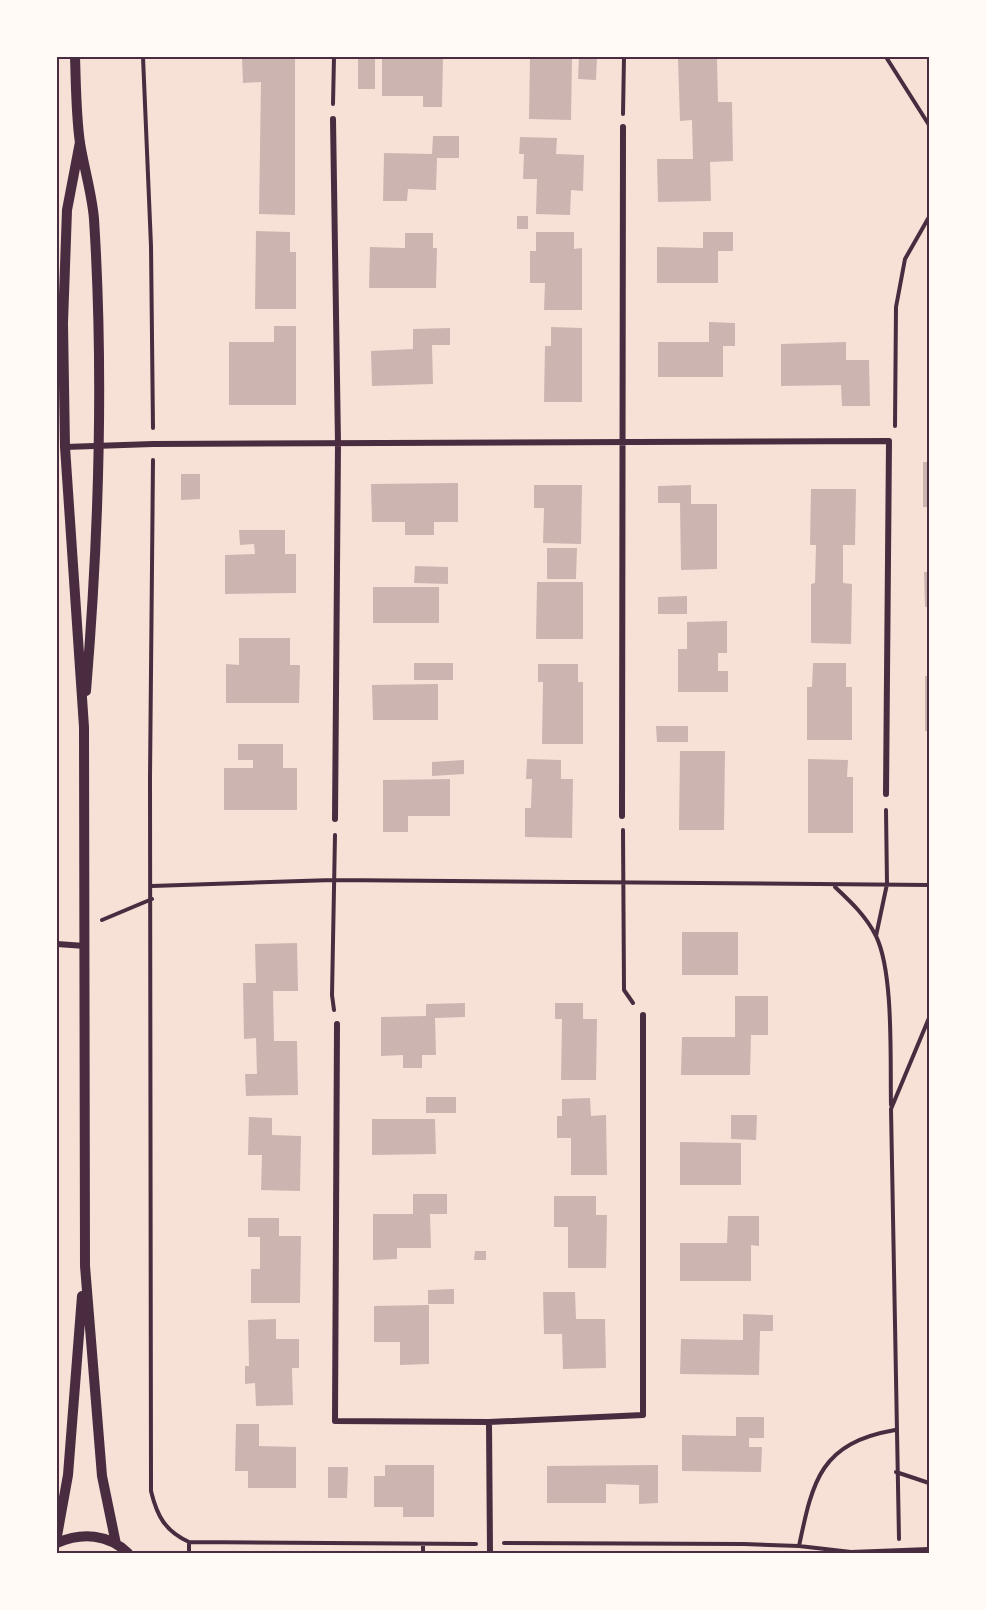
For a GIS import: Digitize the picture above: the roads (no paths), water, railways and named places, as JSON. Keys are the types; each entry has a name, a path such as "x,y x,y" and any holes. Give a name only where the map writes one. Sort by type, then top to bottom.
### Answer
{"street":[{"path":"75,57 80,142 94,216 99,446 97,558 84,727"},
{"path":"333,119 338,443 335,819"},
{"path":"622,816 623,127"},
{"path":"57,1536 68,1475 84,1266 84,727 64,447 63,322 67,210 80,142"},
{"path":"64,447 153,444 889,441 886,794"},
{"path":"57,944 85,946"},
{"path":"337,1024 335,1421 489,1422 643,1415 643,1016"},
{"path":"84,1266 102,1476 116,1544"},
{"path":"489,1422 490,1553"},
{"path":"57,1542 79,1536 92,1536 116,1544 128,1553"}]}
